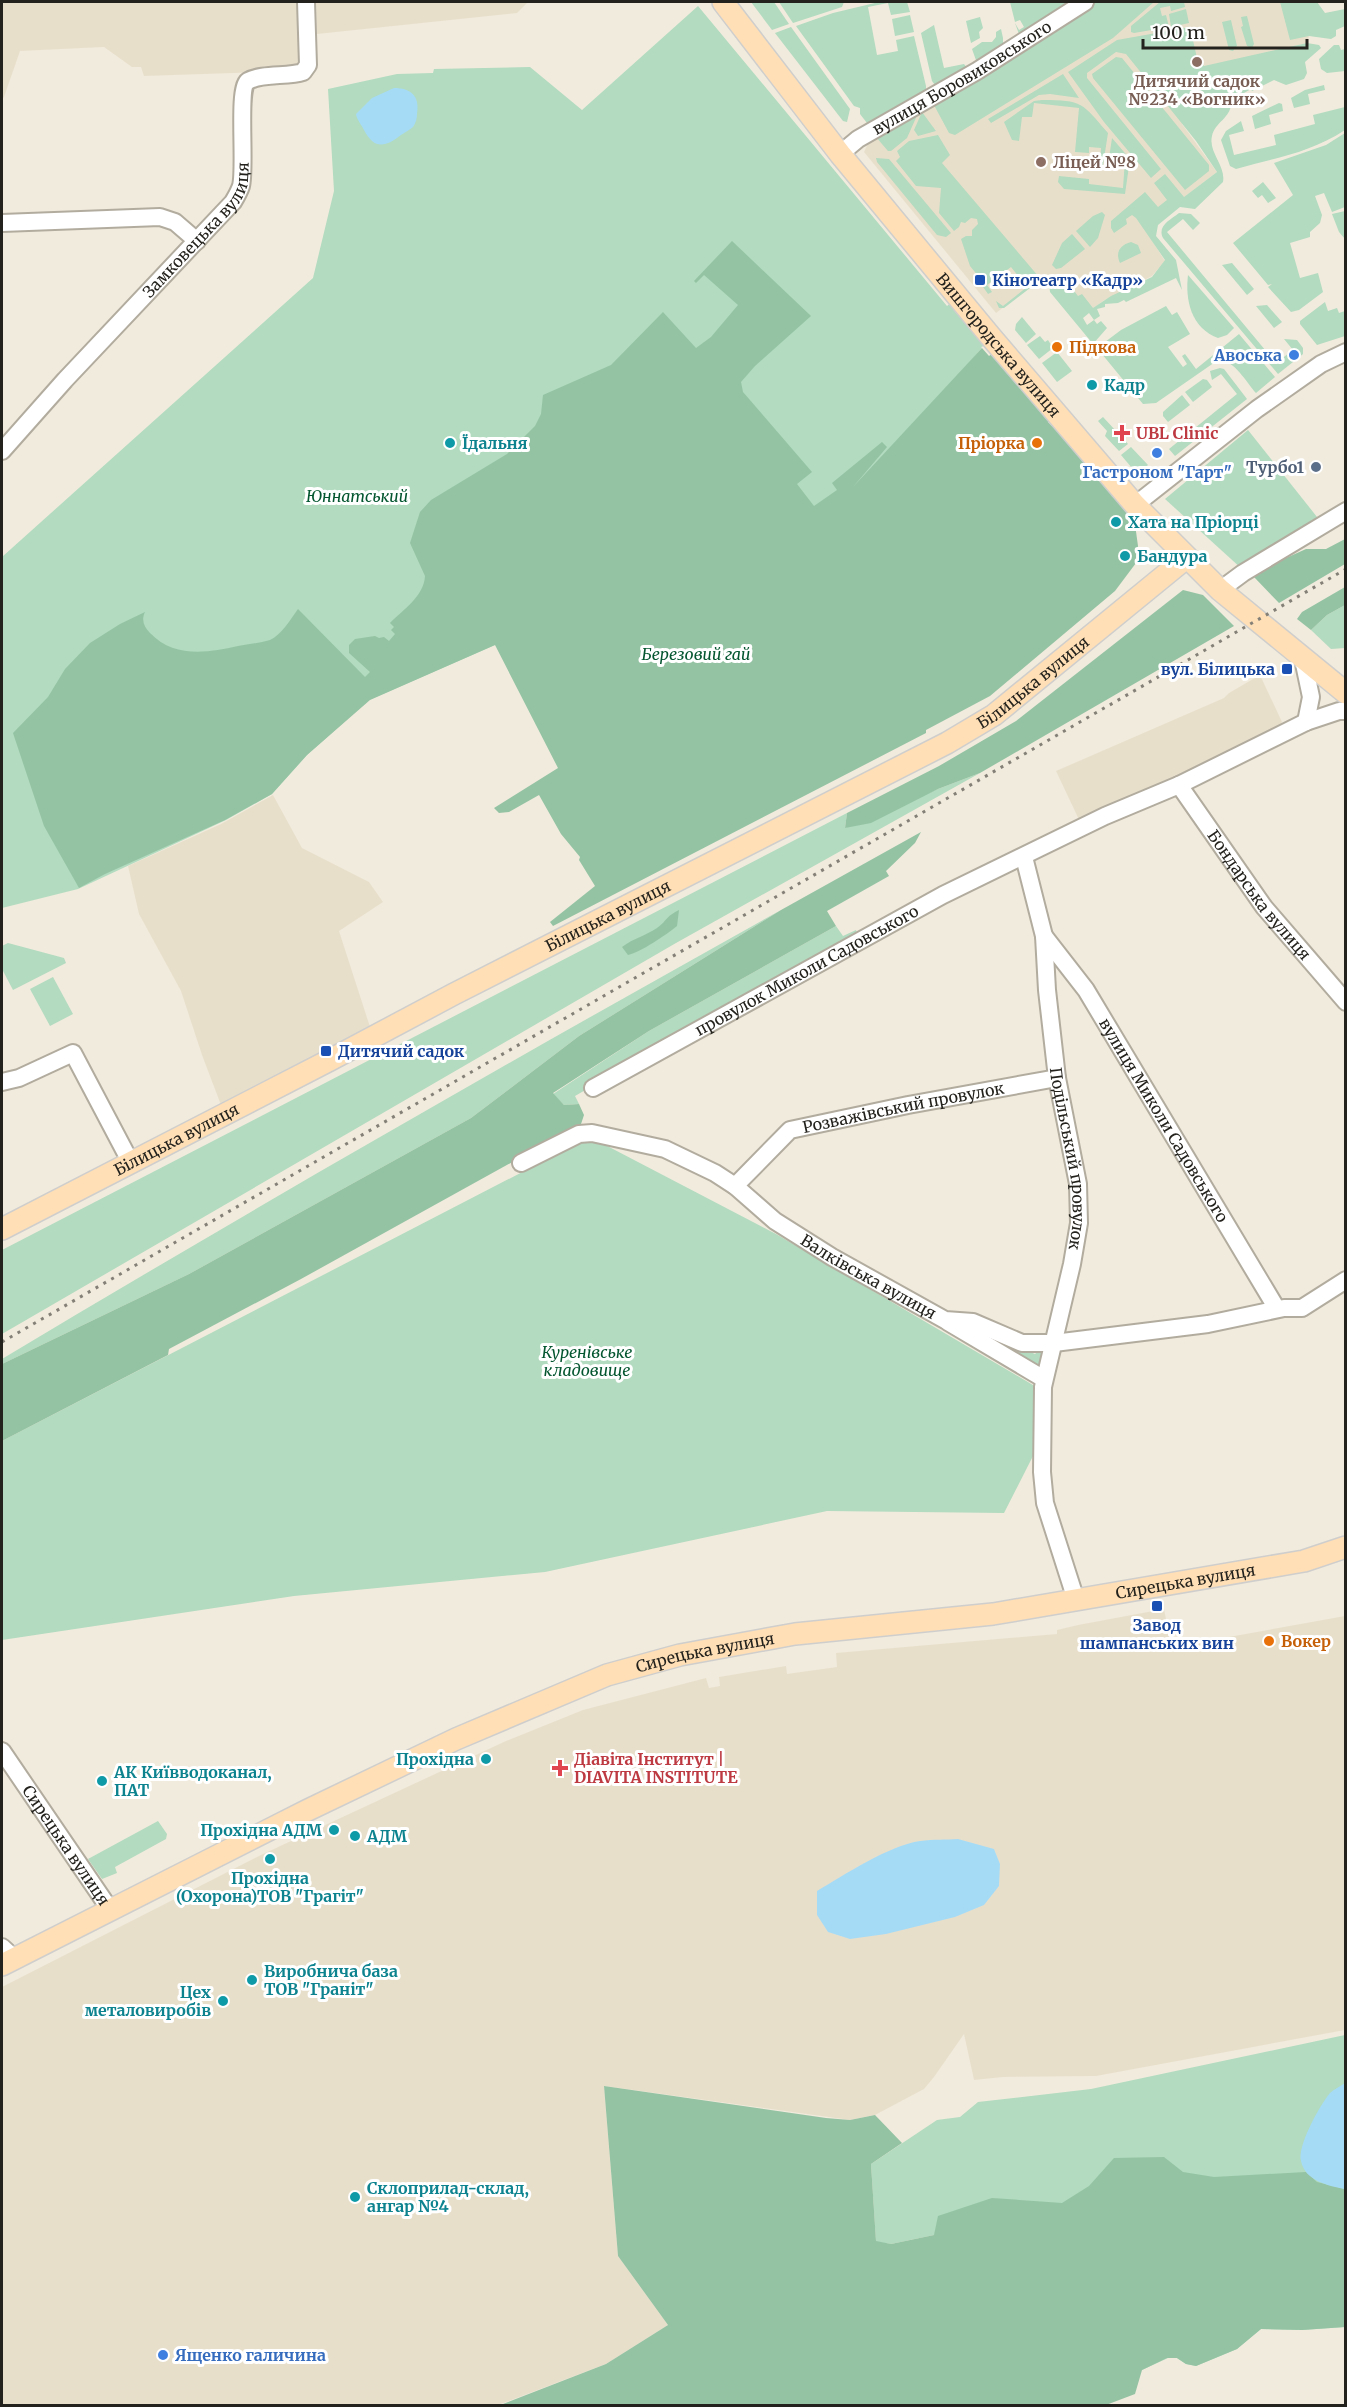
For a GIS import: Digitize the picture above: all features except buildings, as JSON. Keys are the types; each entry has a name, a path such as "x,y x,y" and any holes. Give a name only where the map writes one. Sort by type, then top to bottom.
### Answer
{"main road":[{"name":"Вишгородська вулиця","path":"723,2 840,154 991,337 1135,505 1220,590 1346,693"},
{"name":"Білицька вулиця","path":"2,1229 454,994 947,742 1002,709 1186,558"},
{"name":"Сирецька вулиця","path":"6,1956 111,1911 308,1810 456,1739 607,1676 680,1655 795,1634 993,1614 1304,1561 1346,1547"}],"street":[{"name":"Замковецька вулиця","path":"2,451 65,380 233,202 241,185 244,146 241,96 243,87 247,81 258,78 303,72 308,65 306,2"},
{"name":"вулиця Боровиковського","path":"840,154 858,139 977,71 1085,2"},
{"path":"2,223 160,217 176,222 197,241"},
{"path":"1135,505 1257,409 1321,364 1346,352"},
{"path":"1220,590 1243,573 1346,512"},
{"path":"1303,659 1311,697 1305,722"},
{"path":"1024,857 1105,816 1179,785 1305,722 1339,711 1346,711"},
{"name":"Бондарська вулиця","path":"1179,785 1264,907 1344,997"},
{"name":"Подільський провулок","path":"1024,857 1044,936 1047,990 1057,1078 1077,1175 1079,1222 1072,1264 1044,1379 1042,1472 1045,1503 1076,1600"},
{"name":"провулок Миколи Садовського","path":"593,1088 943,895 1024,857"},
{"name":"вулиця Миколи Садовського","path":"1044,936 1086,990 1277,1309"},
{"path":"2,1082 19,1078 73,1053 131,1163"},
{"name":"Розважівський провулок","path":"735,1186 790,1130 908,1105 1057,1078"},
{"name":"Валківська вулиця","path":"522,1163 579,1134 592,1133 665,1149 715,1173 735,1186 774,1221 832,1257 945,1320 973,1322 1022,1343 1054,1343 1208,1324 1277,1309 1302,1308 1346,1280"},
{"path":"945,1320 1044,1379"},
{"name":"Сирецька вулиця","path":"2,1751 111,1911"}],"shaded area":[{"path":"2,2 304,2 306,66 298,71 144,76 141,67 132,67 104,47 20,51 2,99"},
{"path":"316,2 528,2 517,13 317,34"},
{"name":"Ліцей №8","path":"1096,2 1302,2 1309,36 1307,43 1278,50 1182,124 1217,172 1144,228 1165,261 1152,276 1103,301 1082,318 1051,281 1037,282 996,313 864,152 871,137"},
{"path":"1260,675 1282,722 1272,737 1082,826 1056,771 1224,698"},
{"path":"273,795 302,848 369,882 383,902 339,931 371,1030 221,1105 181,991 139,914 128,866 221,824"},
{"path":"1164,1609 1171,1645 1201,1642 1345,1616 1345,2030 1096,2076 1003,2077 974,2080 964,2034 924,2089 875,2115 850,2120 604,2086 618,2256 668,2325 606,2364 498,2405 2,2406 2,1987 261,1855 506,1741 583,1710 706,1678 709,1688 720,1686 719,1677 786,1666 787,1674 837,1667 836,1653 1057,1634 1057,1630 1078,1625"}],"green space":[{"path":"751,2 774,2 789,24 772,30"},
{"path":"779,2 844,2 842,7 793,23"},
{"path":"879,2 907,2 910,12 891,15 888,3 868,7 877,55 898,51 896,40 914,36 926,91 867,123 860,114 860,108 854,106 796,26 833,13"},
{"path":"1010,2 1071,2 1020,37 1015,23 1019,30 1024,27 1020,20 1015,22"},
{"path":"1090,2 1154,2 1113,38 955,135 949,133 935,107 935,102"},
{"path":"1160,2 1184,2 1185,7 1171,11 1170,6 1160,8 1162,16 1166,15 1169,27 1131,32 1131,26"},
{"path":"1280,2 1317,2 1325,13 1345,9 1345,26 1336,30 1336,36 1331,39 1309,36 1290,40"},
{"name":"Юннатський","path":"698,6 947,306 953,301 988,341 820,532 495,645 369,700 307,755 272,794 226,820 78,889 2,908 2,557 313,278 334,191 328,89 397,74 433,73 434,69 530,67 582,110"},
{"path":"1186,9 1189,23 1171,27 1169,14"},
{"path":"910,15 914,32 895,36 892,19"},
{"path":"1247,16 1254,44 1252,48 1247,46 1241,27 1243,26 1241,17"},
{"path":"980,17 983,28 979,32 980,38 971,43 966,21"},
{"path":"1231,20 1237,46 1233,51 1229,50 1222,22"},
{"path":"934,25 944,68 964,64 967,68 939,86 932,81 921,33"},
{"path":"791,27 850,109 847,122 843,121 775,33"},
{"path":"1190,27 1197,58 1204,66 1307,43 1319,45 1321,48 1305,62 1307,73 1304,79 1286,85 1274,80 1252,91 1251,89 1244,93 1244,97 1231,103 1228,113 1216,127 1211,142 1222,170 1223,182 1195,209 1180,207 1158,225 1156,236 1176,260 1182,290 1176,278 1126,302 1124,300 1105,304 1105,307 1097,309 1100,316 1094,320 1097,324 1101,321 1107,328 1093,344 1050,292 1049,284 1054,279 1068,283 1078,296 1082,294 1093,308 1111,296 1152,277 1165,260 1136,218 1132,215 1126,219 1127,224 1114,233 1111,221 1145,192 1158,207 1167,200 1154,183 1165,174 1184,197 1217,172 1196,141 1126,54 1116,52 1087,73 1087,78 1161,169 1151,178 1104,122 1068,72 1117,40","holes":["1089,313 1094,320 1087,325 1083,318"]},
{"path":"1001,29 1003,50 977,63 972,49 982,42 992,42 996,37 996,32"},
{"path":"1334,45 1339,45 1341,50 1345,49 1345,71 1327,73 1321,69 1319,59"},
{"path":"1116,57 1122,58 1209,165 1209,171 1185,190 1093,78 1092,74"},
{"path":"1063,74 1079,98 1050,94 1039,95 991,123 988,119"},
{"path":"1324,85 1325,90 1308,94 1310,104 1294,108 1291,98 1305,90"},
{"path":"1034,101 1066,101 1087,109 1108,133 1103,165 1100,165 1101,148 1089,147 1089,153 1075,152 1079,108 1034,103 1032,117 1022,117 1019,141 1012,140 1004,122"},
{"path":"1279,103 1282,104 1283,111 1269,115 1271,124 1255,129 1252,116"},
{"path":"1345,107 1345,130 1332,138 1305,150 1278,158 1236,169 1230,166 1221,140 1226,131 1241,121 1244,131 1229,135 1234,155 1276,145 1274,135 1315,124 1313,115"},
{"path":"919,111 907,138 888,151 876,137"},
{"path":"922,112 936,131 918,136 914,130"},
{"path":"1345,133 1345,207 1332,212 1324,193 1315,196 1322,215 1320,223 1310,232 1310,237 1290,243 1300,278 1318,273 1323,292 1299,310 1291,312 1268,287 1272,284 1268,285 1233,243 1293,195 1274,163 1326,145"},
{"path":"938,135 950,155 942,163 1039,277 1038,282 1004,308 999,308 996,301 1003,306 1027,287 1011,267 987,285 992,292 988,294 981,284 983,282 970,266 961,239 972,236 972,230 978,224 977,219 971,218 965,223 961,222 954,231 939,213 941,188 916,186 896,161 900,157 897,151 909,141"},
{"path":"1112,138 1130,159 1125,194 1064,189 1058,182 1059,176 1089,179 1089,184 1123,188 1125,160 1114,158 1113,166 1108,165"},
{"path":"876,158 889,159 951,233 946,237 937,235"},
{"path":"1263,182 1276,198 1268,203 1262,195 1258,198 1252,191"},
{"path":"1346,211 1345,239 1339,232 1332,214"},
{"path":"1102,212 1105,215 1098,238 1090,247 1076,231 1093,216"},
{"path":"1179,213 1191,214 1200,223 1193,230 1183,219 1167,232 1276,363 1293,350 1284,339 1297,340 1303,348 1303,354 1278,374 1163,238 1163,227"},
{"path":"1072,234 1085,249 1061,268 1056,269 1052,265 1062,243"},
{"name":"Березовий гай","path":"732,241 811,316 755,366 741,382 743,392 812,472 797,484 814,506 837,490 832,483 882,442 887,447 853,487 982,348 989,356 995,351 1051,419 1048,422 1052,426 1055,425 1134,517 1138,546 1136,563 1115,591 990,696 926,730 926,733 553,926 550,922 595,886 579,860 580,857 561,834 539,795 509,812 499,813 494,808 558,768 495,645 370,700 307,755 272,794 225,820 79,888 44,826 13,733 48,697 65,669 90,643 120,624 145,612 143,621 145,626 159,641 180,650 203,652 270,640 282,631 298,609 365,677 370,672 349,653 349,645 355,639 375,636 384,637 389,641 395,634 391,630 394,627 390,623 412,602 424,583 425,576 410,543 420,512 431,500 507,454 535,426 541,414 543,395 611,365 663,312 696,348 711,337 738,305 704,275 696,283 694,281"},
{"path":"1131,242 1138,245 1141,253 1120,263 1118,256 1120,250"},
{"path":"1232,263 1254,289 1247,295 1222,265"},
{"path":"1188,275 1234,328 1227,335 1218,338 1209,333 1196,320 1189,303"},
{"path":"1325,302 1328,311 1337,308 1339,313 1345,311 1345,336 1317,345 1300,321"},
{"path":"1267,305 1282,322 1274,328 1256,306"},
{"path":"1166,306 1172,315 1177,312 1190,334 1168,347 1183,367 1187,364 1182,356 1185,354 1196,369 1239,334 1275,377 1256,393 1234,367 1218,360 1156,403 1143,404 1097,348 1121,330"},
{"path":"1022,317 1036,334 1026,343 1015,330 1016,324"},
{"path":"1040,336 1045,342 1048,340 1053,348 1039,359 1027,345"},
{"path":"1057,352 1072,371 1057,382 1042,363"},
{"path":"1224,369 1247,399 1175,456 1169,449 1237,394 1221,374 1212,380 1210,371"},
{"path":"1203,379 1207,380 1212,387 1193,402 1185,392"},
{"path":"1182,395 1190,405 1168,422 1163,412"},
{"path":"1103,417 1128,444 1119,451 1105,436 1107,431 1098,421"},
{"path":"1248,430 1321,522 1242,569 1165,499"},
{"path":"1131,447 1148,465 1137,474 1121,455"},
{"path":"1345,539 1345,564 1279,603 1254,577 1266,567 1306,549 1326,549"},
{"path":"1345,587 1345,605 1327,615 1311,630 1297,619 1302,612"},
{"path":"1183,590 1203,595 1234,626 980,773 938,789 871,823 845,828 847,813 939,766 1016,721"},
{"path":"1345,605 1345,648 1331,649 1311,630 1327,615"},
{"path":"980,773 676,943 2,1334 2,1250 847,813 845,828"},
{"path":"921,832 915,843 886,871 889,876 827,911 836,926 649,1031 553,1093 564,1105 579,1104 584,1115 581,1124 301,1279 169,1349 168,1355 2,1441 2,1364 189,1274 471,1118 579,1036 781,910"},
{"path":"679,910 677,926 646,947 628,955 622,947 657,928"},
{"path":"781,910 579,1036 471,1118 189,1274 2,1364 2,1359 292,1188"},
{"path":"836,926 843,936 856,930 857,933 575,1096 579,1104 564,1105 553,1094 649,1031"},
{"path":"8,943 64,958 66,963 13,990 2,969 2,946"},
{"path":"53,977 73,1014 50,1026 30,989"},
{"name":"Куренівське кладовище","path":"590,1137 776,1234 1038,1388 1033,1456 1004,1513 827,1511 545,1572 294,1596 2,1640 2,1441"},
{"path":"968,1327 1035,1354 1042,1347 1047,1348 1043,1370"},
{"path":"158,1821 167,1834 166,1839 115,1867 117,1873 102,1879 88,1859"},
{"path":"1345,2035 1345,2327 1302,2330 1261,2329 1237,2349 1196,2366 1186,2364 1177,2358 1168,2358 1142,2370 934,2235 891,2244 876,2242 871,2164 937,2120 960,2117 978,2102 1091,2089"},
{"path":"604,2086 826,2118 850,2120 875,2115 902,2143 871,2164 876,2241 891,2244 934,2235 938,2216 992,2198 1062,2203 1089,2186 1114,2158 1164,2157 1183,2172 1214,2177 1306,2172 1317,2182 1345,2189 1345,2327 1302,2330 1261,2329 1237,2349 1196,2366 1186,2364 1177,2358 1167,2358 1142,2370 1135,2394 1106,2405 498,2406 606,2364 668,2325 618,2256"}],"water":[{"path":"394,88 410,91 416,98 418,108 416,122 412,128 390,142 376,144 368,136 356,114 372,98"},
{"path":"958,1839 994,1849 1000,1864 999,1886 984,1905 955,1917 886,1934 850,1939 828,1932 817,1915 817,1891 867,1862 908,1844 925,1840"},
{"path":"1345,2083 1345,2189 1312,2178 1303,2168 1301,2154 1310,2126 1321,2107 1330,2093"}],"railway":[{"path":"2,1342 1346,569"}],"place":[{"name":"Дитячий садок №234 «Вогник»","path":"1197,62"},
{"name":"Ліцей №8","path":"1041,162"},
{"name":"Кінотеатр «Кадр»","path":"980,280"},
{"name":"Підкова","path":"1057,347"},
{"name":"Авоська","path":"1294,355"},
{"name":"Кадр","path":"1092,385"},
{"name":"UBL Clinic","path":"1122,433"},
{"name":"Їдальня","path":"450,443"},
{"name":"Пріорка","path":"1037,443"},
{"name":"Гастроном \"Гарт\"","path":"1157,453"},
{"name":"Турбо1","path":"1316,467"},
{"name":"Хата на Пріорці","path":"1116,522"},
{"name":"Бандура","path":"1125,556"},
{"name":"вул. Білицька","path":"1287,669"},
{"name":"Дитячий садок","path":"326,1051"},
{"name":"Завод шампанських вин","path":"1157,1606"},
{"name":"Вокер","path":"1269,1641"},
{"name":"Прохідна","path":"486,1759"},
{"name":"Діавіта Інститут | DIAVITA INSTITUTE","path":"560,1768"},
{"name":"АК Київводоканал, ПАТ","path":"102,1781"},
{"name":"Прохідна АДМ","path":"334,1830"},
{"name":"АДМ","path":"355,1836"},
{"name":"Прохідна (Охорона)ТОВ \"Грагіт\"","path":"270,1859"},
{"name":"Виробнича база ТОВ \"Граніт\"","path":"252,1980"},
{"name":"Цех металовиробів","path":"223,2001"},
{"name":"Склоприлад-склад, ангар №4","path":"355,2197"},
{"name":"Ященко галичина","path":"163,2355"}]}
